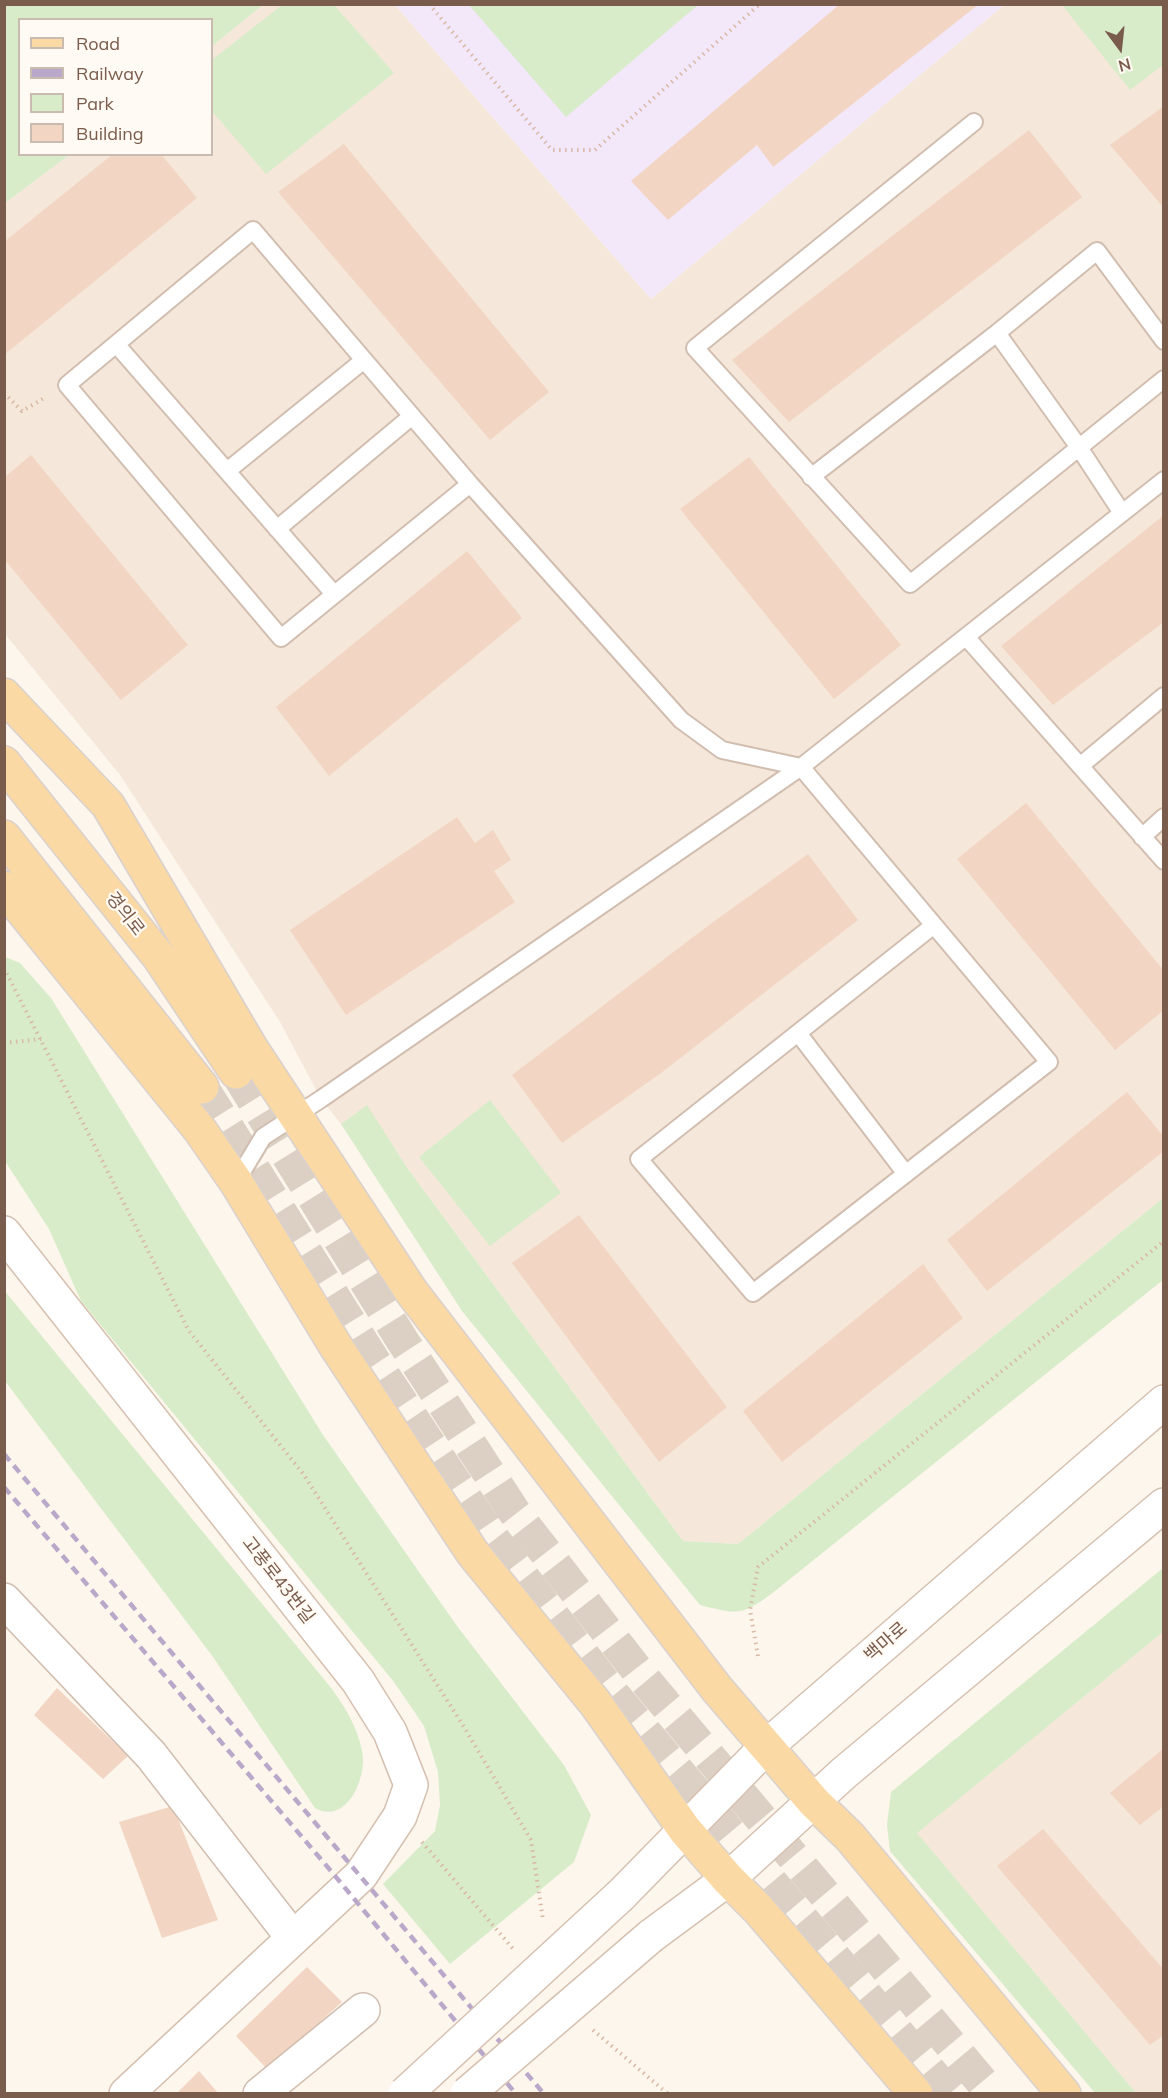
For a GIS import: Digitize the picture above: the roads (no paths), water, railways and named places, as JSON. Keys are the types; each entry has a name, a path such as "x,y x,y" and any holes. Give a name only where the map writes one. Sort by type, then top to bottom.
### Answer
{"main road":[{"path":"4,695 108,805 251,1048 418,1300 717,1689 814,1802 850,1837 1064,2094"},
{"name":"경의로","path":"4,763 159,957 236,1072"},
{"path":"4,837 202,1087"},
{"path":"4,888 200,1130 236,1182 335,1345 472,1552 596,1704 685,1830 759,1910 916,2094"},
{"name":"고풍로43번길","path":"4,1233 358,1681 390,1732 411,1785 400,1816 361,1875 126,2094"},
{"name":"백마로","path":"405,2094 621,1895 767,1746 1164,1402"},
{"path":"467,2094 651,1936 728,1879 844,1773 1164,1505"},
{"path":"4,1599 151,1755 294,1938"},
{"path":"260,2094 363,2010"}],"lane":[{"path":"974,122 695,348 910,584 1078,446 1164,379"},
{"path":"470,484 281,638 67,385 253,230 470,484 681,720 722,750 801,766 1049,1062 753,1293 639,1159 934,925"},
{"path":"811,477 997,333 1097,251 1164,340"},
{"path":"997,333 1078,446 1122,513"},
{"path":"116,344 334,594"},
{"path":"227,471 364,360"},
{"path":"277,529 412,416"},
{"path":"236,1182 263,1137 297,1116 801,766 967,638 1164,480"},
{"path":"967,638 1164,861"},
{"path":"1080,766 1164,696"},
{"path":"1142,837 1164,818"},
{"path":"798,1033 906,1174"}],"tunnel":[{"path":"236,1072 402,1340 515,1513 640,1674 992,2094"},
{"path":"202,1087 374,1361 488,1532 614,1695 949,2094"}],"railway":[{"path":"4,1454 544,2094"},
{"path":"4,1487 331,1871 516,2094"}]}
